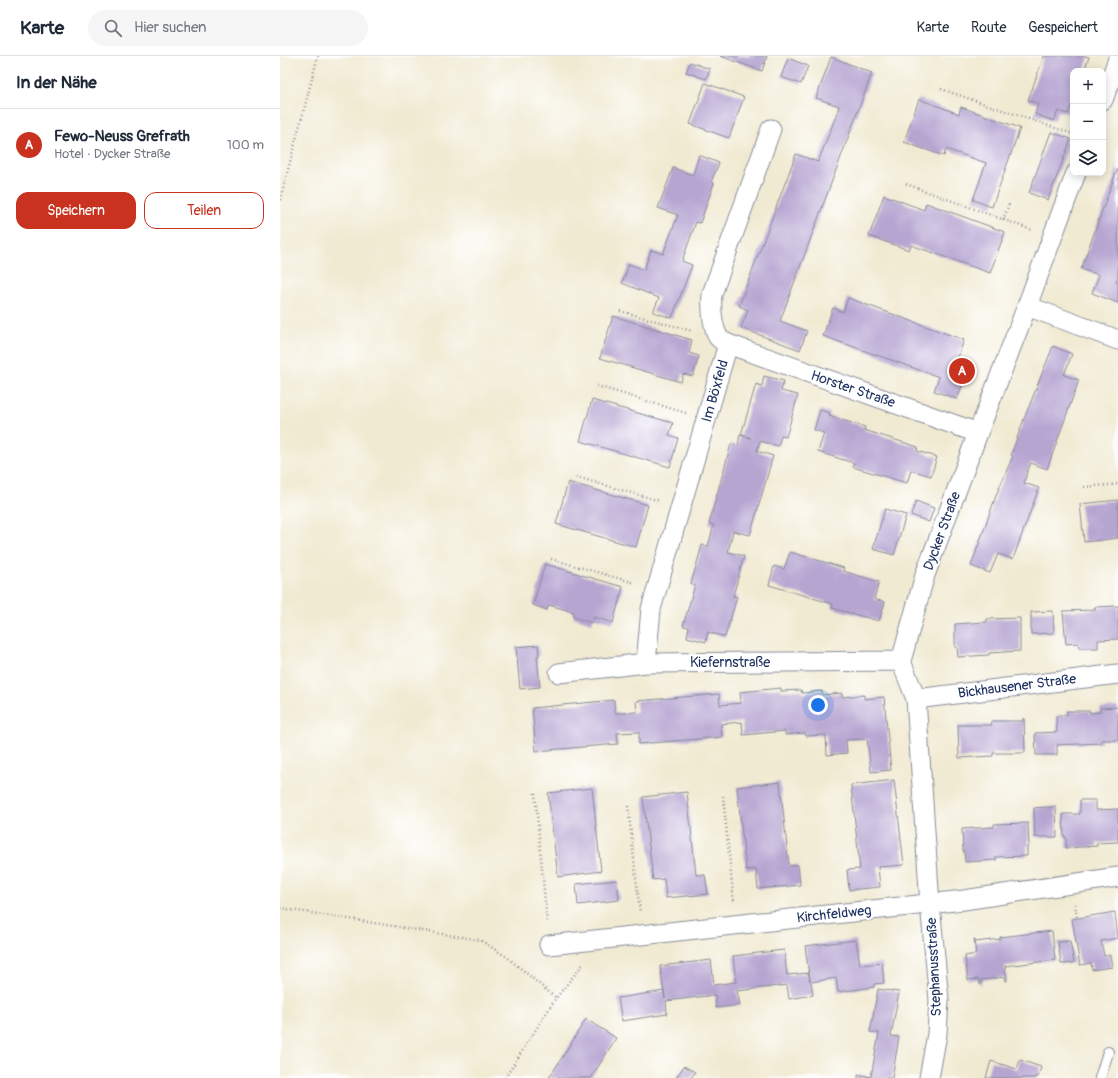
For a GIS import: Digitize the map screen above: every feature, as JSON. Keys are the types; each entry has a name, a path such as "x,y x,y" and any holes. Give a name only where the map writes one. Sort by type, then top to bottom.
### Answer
{"street":[{"path":"1106,92 1118,58"},
{"name":"Im Böxfeld","path":"646,663 651,609 707,420 724,341 712,317 712,294 771,129"},
{"name":"Dycker Straße","path":"901,661 925,575 1075,176"},
{"path":"1027,306 1118,340"},
{"name":"Horster Straße","path":"724,341 978,433"},
{"path":"901,661 916,698 930,904"},
{"name":"Kiefernstraße","path":"559,673 646,663 901,661"},
{"name":"Bickhausener Straße","path":"916,698 1118,674"},
{"name":"Kirchfeldweg","path":"549,945 930,904 1118,877"},
{"name":"Stephanusstraße","path":"929,1078 937,1034 939,1000 930,904"}],"lane":[{"path":"1100,1078 1108,1052"}],"path":[{"path":"280,200 318,56"},
{"path":"941,89 1070,133"},
{"path":"1037,127 1039,122"},
{"path":"906,184 1053,237"},
{"path":"1003,220 1009,204"},
{"path":"620,310 724,341"},
{"path":"596,386 707,420"},
{"path":"576,477 681,506"},
{"path":"1084,488 1118,484"},
{"path":"551,559 657,589"},
{"path":"535,793 549,945"},
{"path":"723,796 736,925"},
{"path":"628,806 643,935"},
{"path":"280,908 480,940 507,956 556,998"},
{"path":"505,1078 556,998 604,939"}],"building":[{"path":"720,56 767,56 762,71"},
{"path":"1044,56 1089,57 1085,68 1070,68 1070,109 1068,114 1058,111 1054,121 1035,114 1038,104 1028,100"},
{"path":"831,57 872,73 780,321 807,331 800,350 741,328 748,310 739,306 796,154 818,162 836,116 839,106 816,98"},
{"path":"788,58 808,66 801,84 781,77"},
{"path":"690,62 710,69 706,79 686,72"},
{"path":"705,83 744,97 729,138 690,124"},
{"path":"919,99 959,114 961,107 1020,128 992,207 973,200 986,163 946,149 944,156 904,142"},
{"path":"1051,132 1070,139 1048,200 1029,193"},
{"path":"699,155 719,163 711,182 714,183 700,223 696,222 682,261 692,265 672,318 653,312 659,298 622,283 629,264 644,270 651,250 663,254 678,215 658,208 673,168 693,175"},
{"path":"1118,167 1118,277 1116,281 1118,282 1118,303 1092,293 1099,275 1081,269"},
{"path":"884,195 924,210 926,203 1005,232 990,273 911,245 909,250 869,236"},
{"path":"848,298 964,340 957,360 970,366 957,399 934,391 939,377 823,336 833,308 843,312"},
{"path":"613,316 692,340 689,353 699,356 693,376 683,374 681,382 600,358"},
{"path":"1053,346 1072,354 1064,375 1079,380 1047,469 1031,463 1027,472 1024,483 1039,488 1013,559 998,554 990,573 971,566 997,493 1013,456 1011,455 1024,419"},
{"path":"764,376 784,381 781,391 798,395 786,437 781,436 778,446 760,441 757,451 773,456 756,515 750,535 733,531 728,552 744,556 733,596 737,597 725,637 708,632 706,642 687,637 689,627 683,626 695,585 691,584 702,545 708,546 714,525 709,524 731,444 738,446 740,435 751,438 741,435 756,384 762,386"},
{"path":"592,400 673,423 669,435 678,438 670,467 580,441"},
{"path":"820,410 830,413 829,416 865,427 864,430 918,447 917,451 937,457 931,476 911,470 907,483 853,467 854,463 818,452 824,433 814,430"},
{"path":"568,482 648,505 636,547 556,524"},
{"path":"1118,500 1118,538 1084,542 1080,504"},
{"path":"916,501 934,508 929,522 911,515"},
{"path":"885,509 906,515 894,555 873,549"},
{"path":"790,552 844,568 843,571 879,582 874,599 885,602 879,621 832,608 833,604 769,585 774,566 784,569"},
{"path":"545,564 623,587 613,623 594,617 592,623 573,617 574,612 549,605 547,610 533,605"},
{"path":"1118,606 1118,639 1098,640 1098,648 1079,648 1078,643 1066,644 1063,611 1095,610 1095,607"},
{"path":"1053,611 1054,633 1031,634 1031,612"},
{"path":"1020,618 1020,651 958,657 957,647 955,647 955,624 987,622 987,619"},
{"path":"538,645 539,656 537,656 540,687 520,689 516,647"},
{"path":"781,688 781,691 801,690 802,693 822,691 822,695 842,693 842,697 864,695 864,699 884,697 891,770 871,772 867,739 846,740 847,753 827,755 826,735 806,736 805,733 785,735 785,731 743,735 742,722 721,724 722,737 639,744 639,732 617,733 618,744 536,751 532,708 614,700 615,713 626,713 637,712 636,701 719,694 720,705 741,703 740,692"},
{"path":"1118,707 1118,740 1101,740 1101,743 1057,745 1057,755 1036,755 1035,733 1057,732 1056,716 1067,715 1067,711 1090,711 1090,713 1100,712 1100,708"},
{"path":"1023,718 1025,753 993,753 993,756 959,758 958,725 992,725 991,721 1023,721"},
{"path":"894,780 904,865 878,867 880,887 849,890 847,870 860,869 851,785"},
{"path":"780,782 789,866 798,865 800,885 758,889 756,869 746,870 737,787"},
{"path":"592,788 601,871 558,877 548,793"},
{"path":"687,792 696,875 705,875 708,894 666,898 664,879 653,880 643,797"},
{"path":"1080,800 1096,800 1096,810 1118,809 1118,842 1097,843 1097,846 1066,848 1063,814 1080,814"},
{"path":"1056,807 1057,837 1035,837 1034,808"},
{"path":"1028,823 1029,846 1027,846 1027,856 996,857 996,860 965,862 962,829 994,827 994,824"},
{"path":"617,880 619,900 578,905 576,884"},
{"path":"1115,912 1118,938 1101,941 1104,956 1110,955 1112,967 1092,970 1091,963 1080,965 1072,919"},
{"path":"1052,931 1055,960 1005,966 1007,981 1005,981 1005,977 981,980 982,984 980,985 979,979 968,980 965,956 976,954 974,939 975,942 1000,939 1000,937"},
{"path":"856,940 860,965 882,963 884,983 874,984 874,987 838,992 836,978 811,982 813,995 789,999 787,985 737,991 740,1005 716,1008 715,995 666,1001 667,1014 622,1021 618,998 664,991 660,966 711,960 714,985 736,982 733,956 784,950 787,975 809,973 805,946"},
{"path":"1070,941 1074,963 1061,964 1058,942"},
{"path":"878,989 899,992 891,1036 899,1037 892,1078 858,1078 858,1074 871,1077 879,1033 870,1032"},
{"path":"586,1019 616,1038 591,1078 549,1078"},
{"path":"1020,1060 1041,1067 1038,1077 986,1078 991,1061 1017,1069"},
{"path":"684,1066 695,1072 691,1078 676,1078"}],"place":[{"name":"Fewo-Neuss Grefrath","path":"962,371"}]}
